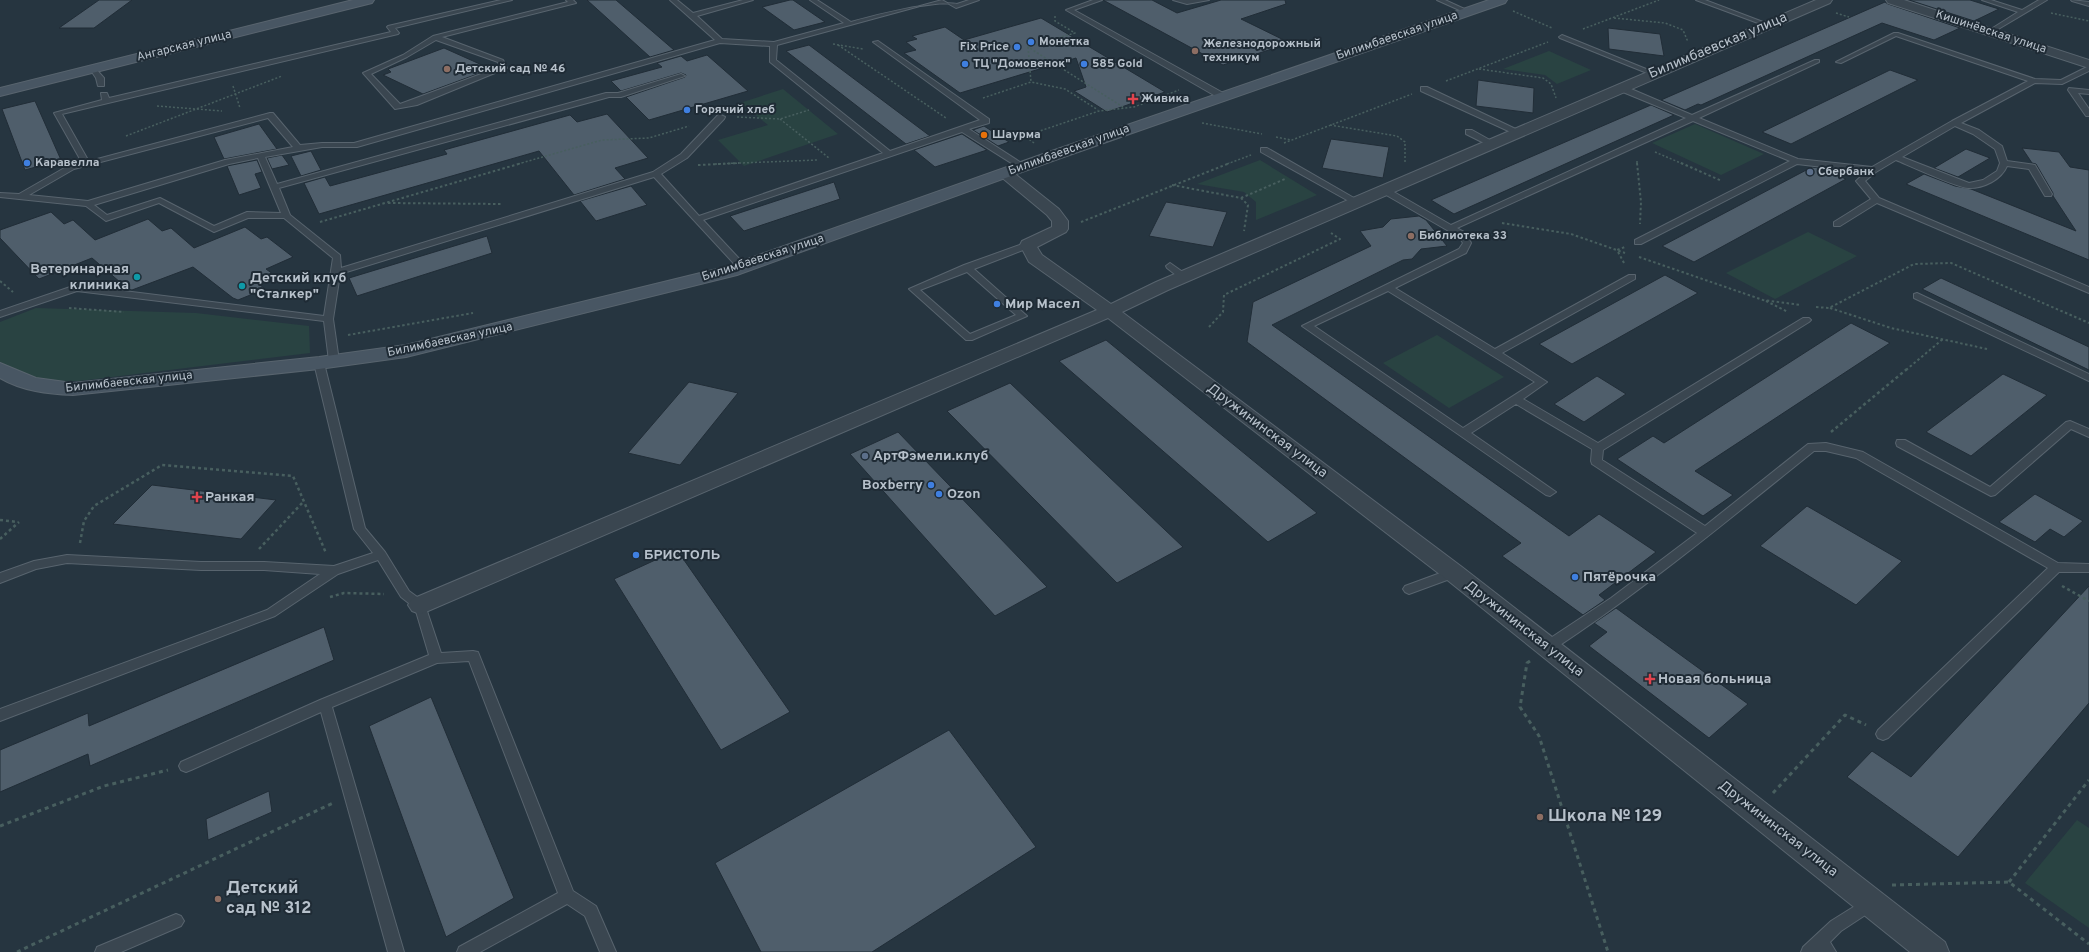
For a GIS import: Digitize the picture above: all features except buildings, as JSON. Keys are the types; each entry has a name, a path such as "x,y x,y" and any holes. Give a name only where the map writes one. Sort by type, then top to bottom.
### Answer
{"main road":[{"name":"Ангарская улица","path":"0,92 368,0"},
{"name":"Билимбаевская улица","path":"0,369 14,379 43,388 74,389 326,362 406,351 496,330 742,267 1006,165 1022,166 1215,93 1468,12 1506,5"}],"street":[{"name":"Билимбаевская улица","path":"420,605 1110,311 1184,277 1384,190 1826,0"},
{"name":"Кишинёвская улица","path":"1892,0 2089,64"},
{"path":"1006,165 1053,212 1060,221 1060,229 1028,245"},
{"name":"Дружининская улица","path":"1028,245 1035,258 1110,311 1454,573 1547,647 1878,894 1934,952"}],"lane":[{"path":"20,197 84,160 58,113 105,98 228,73 396,33 390,27 509,0"},
{"path":"436,37 502,61 504,68 414,103 398,107 367,73 405,56 436,37 573,3 569,0"},
{"path":"673,0 720,41"},
{"path":"692,15 750,0"},
{"path":"813,0 850,24"},
{"path":"901,0 912,7"},
{"path":"0,195 88,204 228,162 298,148 322,145 354,145 720,41 774,44 939,0"},
{"path":"945,0 956,6 976,0"},
{"path":"1099,0 1069,10 1215,93"},
{"path":"1176,0 1187,2 1206,0"},
{"path":"1440,0 1468,12"},
{"path":"1986,0 2026,10"},
{"path":"1990,32 2044,0"},
{"path":"2074,0 2089,4"},
{"path":"1698,1 1768,25"},
{"path":"1839,62 1896,34 2034,81 2062,82 2089,68"},
{"path":"1565,36 1654,74"},
{"path":"697,219 986,121 876,42"},
{"path":"774,44 772,61 889,154"},
{"path":"1451,228 1817,61"},
{"path":"93,69 100,78 101,84"},
{"path":"274,187 609,94 618,95 681,76"},
{"path":"2034,81 1955,123 1873,170 1860,181 1876,200 2089,290"},
{"path":"1622,88 1796,161 1873,170"},
{"path":"1424,89 1518,132"},
{"path":"2089,92 2072,90 2089,114"},
{"path":"73,166 94,163 270,115 298,148"},
{"path":"336,272 656,174 684,156 721,117"},
{"path":"1896,157 1968,186 1986,182 2000,172 2004,163 1999,148 1976,132 1955,123"},
{"path":"963,130 1006,165"},
{"path":"1469,132 1493,144"},
{"path":"1264,150 1357,202"},
{"path":"261,156 286,216 337,257 336,272 328,318 331,338 326,362 360,528 381,555 405,594 420,605 436,658"},
{"path":"1638,242 1796,161"},
{"path":"2004,163 2032,167 2048,194"},
{"path":"656,174 742,267"},
{"path":"1384,190 1463,235 1467,243 1463,251 1389,288 1307,326 1550,492"},
{"path":"88,204 106,218 160,200 214,229 247,215 286,216"},
{"path":"1837,224 1876,200"},
{"path":"967,268 1022,316 969,338 914,289 967,268 1028,245"},
{"path":"1170,266 1184,277"},
{"path":"1495,353 1632,277"},
{"path":"0,314 76,288 328,318"},
{"path":"1389,288 1542,382 1463,433"},
{"path":"1917,296 2089,378"},
{"path":"1706,532 1596,461 1598,448 1806,320"},
{"path":"1516,399 1598,448"},
{"path":"1901,443 1991,492 2070,424 2089,433"},
{"path":"1547,647 1578,627 1706,532 1812,447 1826,447 1859,455 2056,567 2089,568"},
{"path":"0,715 271,612 334,571 381,555"},
{"path":"0,578 34,565 67,559 201,566 264,566 334,571"},
{"path":"1883,734 2056,567"},
{"path":"1409,589 1454,573"},
{"path":"186,766 325,704 436,658 473,656 568,896 590,912 608,952"},
{"path":"325,704 396,952"},
{"path":"1819,949 1836,926 1878,894"},
{"path":"465,952 568,896"},
{"path":"103,952 176,921"}],"path":[{"path":"1080,223 1171,185 1659,0"},
{"path":"1506,5 1565,36"},
{"path":"2026,10 2089,21"},
{"path":"1028,47 1075,34 1055,21 1054,11"},
{"path":"1614,17 1665,23 1683,30 1688,42"},
{"path":"801,37 838,45 892,53"},
{"path":"838,45 963,130"},
{"path":"1028,47 1124,108"},
{"path":"1028,47 1031,82"},
{"path":"1479,69 1543,78 1551,84 1556,98"},
{"path":"228,73 245,122"},
{"path":"124,137 285,75"},
{"path":"949,94 986,98 1031,82 1065,89 1099,111"},
{"path":"1006,165 1038,147 1025,136 1099,111 1134,107 1178,90 1215,93"},
{"path":"300,227 602,140 649,138 721,117 780,119 826,104"},
{"path":"152,105 242,113"},
{"path":"668,166 832,160 780,119"},
{"path":"1201,123 1291,140"},
{"path":"1330,125 1397,136 1404,142 1405,163"},
{"path":"1617,250 1638,242 1641,202 1636,144 1741,189"},
{"path":"1171,185 1241,198 1304,172"},
{"path":"1241,198 1248,205 1243,238"},
{"path":"384,203 509,204"},
{"path":"1472,218 1571,234 1763,300 1806,320"},
{"path":"1209,327 1223,312 1224,295 1340,239 1329,232"},
{"path":"1617,250 1632,277"},
{"path":"1829,308 1914,264 1951,263 2089,323"},
{"path":"1763,300 1807,306"},
{"path":"1814,306 1829,308 1890,328 1988,349"},
{"path":"68,308 131,312"},
{"path":"331,338 478,313"},
{"path":"1812,447 1943,339"},
{"path":"79,549 84,521 94,506 162,465 293,476 334,571"},
{"path":"253,554 304,501"},
{"path":"0,520 19,522 0,539"},
{"path":"2046,577 2089,602"},
{"path":"1547,647 1527,663 1520,707 1539,736 1608,952"},
{"path":"1767,799 1845,715 1883,734"},
{"path":"0,826 104,786 186,766"},
{"path":"2009,882 2089,780"},
{"path":"17,952 350,795"},
{"path":"1878,894 2009,882 2089,944"}],"green space":[{"path":"1549,51 1591,70 1557,84 1545,75 1503,69"},
{"path":"783,89 838,134 744,166 718,140 768,125 740,103"},
{"path":"1695,124 1764,154 1721,175 1652,143"},
{"path":"1260,160 1317,195 1256,220 1256,202 1244,192 1197,184"},
{"path":"1808,232 1857,256 1775,299 1726,273"},
{"path":"36,308 196,313 309,326 310,353 79,381 38,379 18,373 0,362 0,322"},
{"path":"1437,335 1504,377 1449,408 1383,363"},
{"path":"2077,820 2089,828 2089,928 2025,883"}],"place":[{"name":"Монетка","path":"1031,42"},
{"name":"Fix Price","path":"1017,47"},
{"name":"Железнодорожный техникум","path":"1195,51"},
{"name":"ТЦ \"Домовенок\"","path":"965,64"},
{"name":"585 Gold","path":"1084,64"},
{"name":"Детский сад № 46","path":"447,69"},
{"name":"Живика","path":"1133,99"},
{"name":"Горячий хлеб","path":"687,110"},
{"name":"Шаурма","path":"984,135"},
{"name":"Каравелла","path":"27,163"},
{"name":"Сбербанк","path":"1810,172"},
{"name":"Библиотека 33","path":"1411,236"},
{"name":"Ветеринарная клиника","path":"137,277"},
{"name":"Детский клуб \"Сталкер\"","path":"242,286"},
{"name":"Мир Масел","path":"997,304"},
{"name":"АртФэмели.клуб","path":"865,456"},
{"name":"Boxberry","path":"931,485"},
{"name":"Ozon","path":"939,494"},
{"name":"Ранкая","path":"197,497"},
{"name":"БРИСТОЛЬ","path":"636,555"},
{"name":"Пятёрочка","path":"1575,577"},
{"name":"Новая больница","path":"1650,679"},
{"name":"Школа № 129","path":"1540,817"},
{"name":"Детский сад № 312","path":"218,899"}]}
